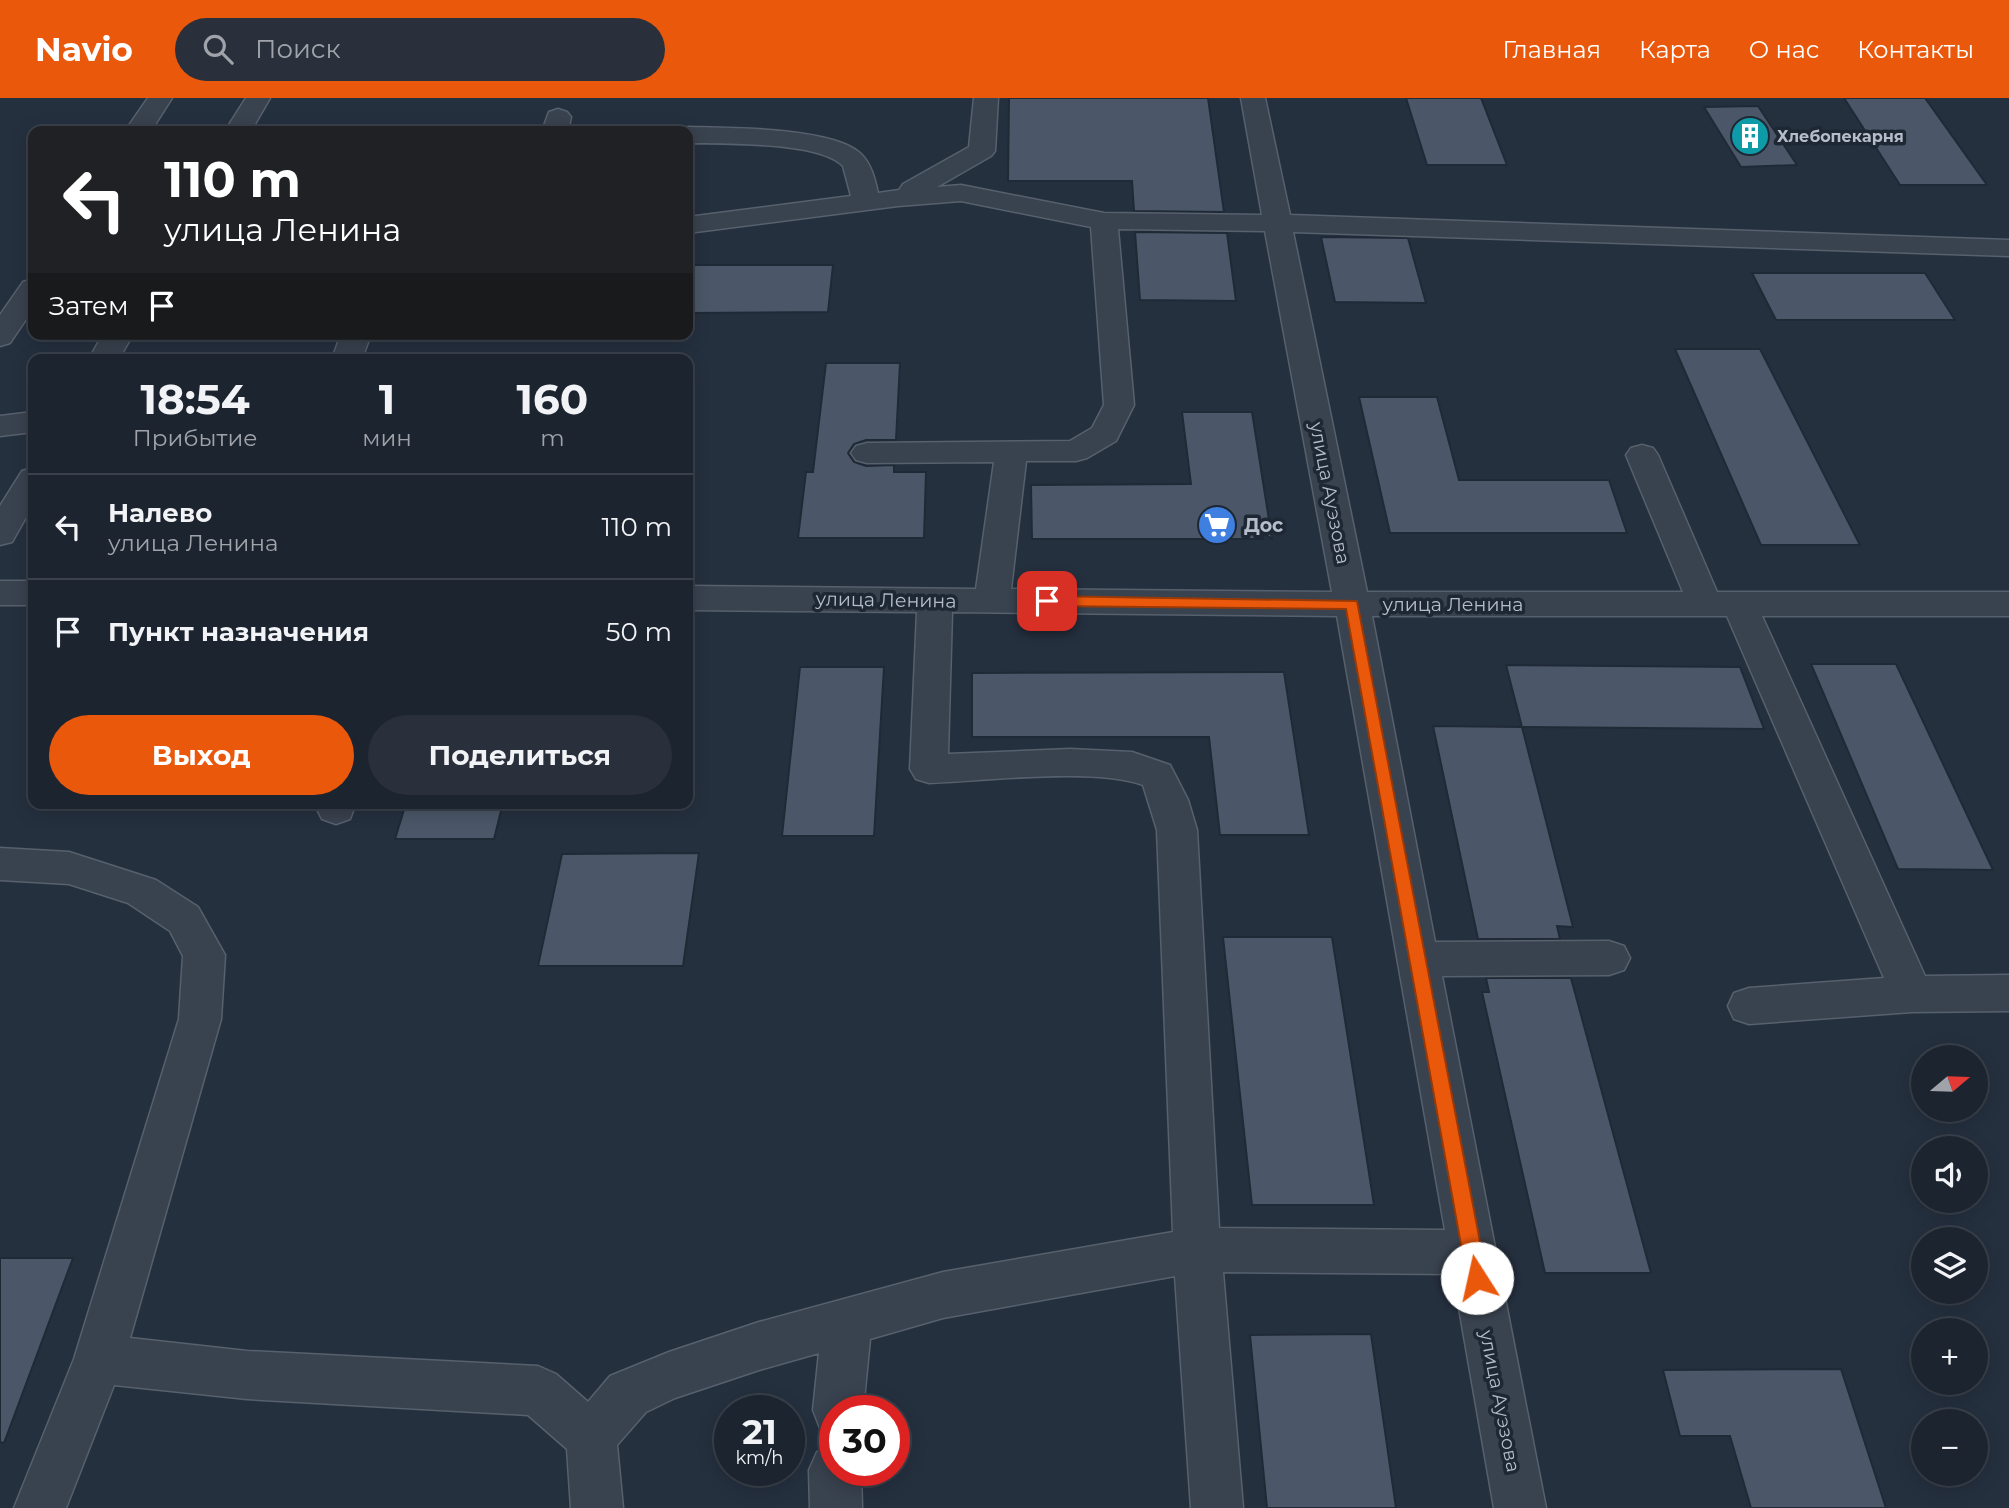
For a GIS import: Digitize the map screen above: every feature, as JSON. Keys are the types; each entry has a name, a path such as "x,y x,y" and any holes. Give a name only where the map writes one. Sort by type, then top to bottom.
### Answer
{"street":[{"path":"141,126 160,98"},
{"path":"241,126 258,98"},
{"path":"898,198 982,151 986,98"},
{"name":"улица Ауэзова","path":"1252,98 1352,604 1520,1508"},
{"path":"693,135 815,143 849,157 861,177 866,202"},
{"path":"693,224 898,198 961,193 1104,221 1277,223 2009,248"},
{"path":"867,453 1076,451 1105,434 1119,405 1104,221"},
{"path":"0,337 28,295"},
{"path":"0,426 28,423"},
{"path":"992,601 1011,451"},
{"path":"1642,455 1722,604 1912,994"},
{"path":"0,534 28,486"},
{"path":"0,593 28,593"},
{"name":"улица Ленина","path":"693,598 1352,604 2009,604"},
{"path":"935,600 929,769 1070,763 1132,766 1157,775 1168,800 1177,830 1198,1250 1217,1508"},
{"path":"0,864 69,868 142,891 184,919 204,954 200,1019 99,1360 40,1508"},
{"path":"1418,959 1609,958"},
{"path":"1749,1006 1912,994 2009,993"},
{"path":"590,1437 628,1394 659,1380 759,1346 943,1295 1198,1250 1472,1252"},
{"path":"840,1395 847,1322"},
{"path":"99,1360 247,1375 538,1391 590,1437 597,1508"},
{"path":"835,1486 836,1508"}],"building":[{"path":"1009,98 1208,98 1224,212 1134,211 1132,181 1008,181"},
{"path":"1406,98 1481,98 1507,165 1427,165"},
{"path":"1844,98 1925,98 1987,185 1900,185"},
{"name":"Хлебопекарня","path":"1758,106 1797,165 1741,167 1704,107"},
{"path":"1135,232 1227,233 1236,301 1140,300"},
{"path":"1321,237 1408,238 1426,303 1335,302"},
{"path":"693,265 833,265 828,312 693,313"},
{"path":"1752,273 1925,273 1955,320 1776,320"},
{"path":"1675,349 1760,349 1860,545 1761,545"},
{"path":"826,363 900,363 896,440 866,440 854,444 848,453 854,462 866,466 894,465 894,472 926,472 924,538 798,538 806,472 813,472"},
{"path":"1359,397 1437,397 1459,480 1609,480 1627,533 1390,533"},
{"path":"1182,412 1252,412 1272,539 1263,533 1263,539 1032,539 1031,485 1191,484"},
{"path":"1811,664 1896,664 1993,870 1898,869"},
{"path":"1506,665 1740,667 1764,729 1522,727"},
{"path":"800,667 884,667 874,836 782,836"},
{"path":"1284,672 1309,835 1220,835 1209,737 972,737 972,673"},
{"path":"1433,726 1522,727 1573,927 1557,926 1560,939 1478,939"},
{"path":"404,809 502,809 494,839 395,839"},
{"path":"699,853 683,966 538,966 562,854"},
{"path":"1223,937 1332,937 1374,1205 1252,1205"},
{"path":"1486,978 1571,978 1651,1273 1545,1273 1482,992 1489,992"},
{"path":"0,1258 73,1258 4,1443 0,1442"},
{"path":"1371,1334 1396,1508 1267,1508 1250,1335"},
{"path":"1841,1369 1886,1508 1751,1508 1730,1436 1680,1436 1663,1370"}],"place":[{"name":"Хлебопекарня","path":"1750,136"},
{"name":"Дос","path":"1217,525"}],"route":[{"path":"1047,601 1352,604 1477,1278"}]}
